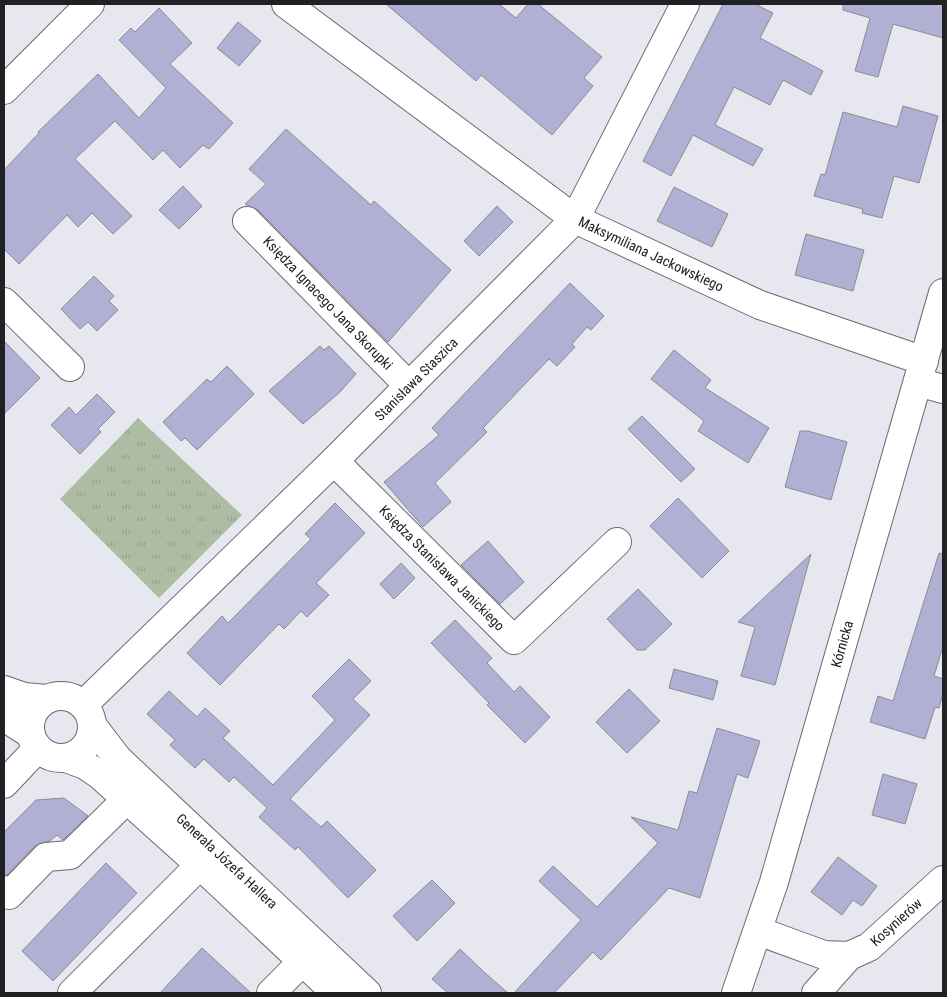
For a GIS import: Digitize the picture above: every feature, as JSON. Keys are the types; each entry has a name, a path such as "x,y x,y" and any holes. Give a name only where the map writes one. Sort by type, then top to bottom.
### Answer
{"street":[{"path":"4,90 90,4"},
{"name":"Maksymiliana Jackowskiego","path":"286,4 575,219 760,305 928,377"},
{"name":"Stanisława Staszica","path":"87,715 334,461 575,219 685,4"},
{"name":"Księdza Ignacego Jana Skorupki","path":"247,221 409,386"},
{"name":"Kórnicka","path":"736,993 758,931 928,377 943,293"},
{"path":"4,302 70,367"},
{"name":"Księdza Stanisława Janickiego","path":"334,461 514,640 617,542"},
{"path":"4,690 24,696 47,699 66,697 87,715 90,740 85,747 73,756 66,758 48,756 4,716"},
{"path":"4,784 33,741 29,725 34,711 47,699"},
{"name":"Generała Józefa Hallera","path":"87,715 118,759 367,993"},
{"name":"Generała Józefa Hallera","path":"66,758 85,765 126,799 200,865 336,993"},
{"path":"4,890 9,895 46,858 70,855 126,799"},
{"path":"72,993 200,865"},
{"name":"Kosynierów","path":"758,931 824,955 849,956 870,947 943,880"},
{"path":"816,993 849,956"},
{"path":"270,993 302,962"}],"green space":[{"path":"138,418 242,515 159,598 60,499"}],"building":[{"path":"386,4 499,4 516,18 528,4 538,4 602,57 584,78 593,86 552,135 481,75 476,81"},
{"path":"723,4 755,4 773,13 760,38 823,71 811,95 783,80 770,105 734,87 715,125 763,149 753,166 693,135 671,176 643,161"},
{"path":"843,4 943,4 943,38 893,24 878,77 855,71 870,18 843,10"},
{"path":"159,8 192,43 170,64 233,123 209,149 203,145 180,168 163,150 153,160 115,121 75,159 132,216 113,234 92,213 78,227 67,215 19,264 4,249 4,170 38,132 98,74 139,118 166,88 119,40 131,28 135,32"},
{"path":"238,22 261,41 239,66 217,48"},
{"path":"903,106 938,116 919,183 894,176 882,218 862,213 863,209 814,196 821,174 825,175 843,112 897,127"},
{"path":"286,129 371,205 374,201 451,270 388,342 258,210 245,204 266,184 249,169"},
{"path":"183,186 202,206 179,229 159,210"},
{"path":"674,187 728,214 712,247 657,221"},
{"path":"497,206 513,222 479,256 464,241"},
{"path":"806,234 864,250 853,291 795,275"},
{"path":"94,276 114,296 109,301 118,310 97,331 88,322 80,329 61,309"},
{"path":"570,283 604,316 591,330 587,327 572,344 575,347 557,366 549,359 483,428 487,432 435,483 451,502 423,527 384,482 439,435 432,428"},
{"path":"4,341 40,378 4,414"},
{"path":"320,346 324,350 329,346 356,374 340,392 303,424 269,391"},
{"path":"674,350 711,380 705,388 769,428 748,463 698,431 704,421 651,379"},
{"path":"227,366 254,394 197,450 185,438 181,441 163,422 207,379 211,382"},
{"path":"97,394 115,412 98,429 101,432 80,454 51,425 69,407 76,415"},
{"path":"642,416 695,469 681,482 628,429"},
{"path":"800,431 808,431 847,442 831,500 785,487"},
{"path":"678,498 729,551 702,578 650,526"},
{"path":"335,503 365,533 316,583 329,595 307,617 301,611 284,629 279,624 220,685 187,653 222,616 228,623 311,539 305,534"},
{"path":"488,541 524,582 500,604 461,565"},
{"path":"939,553 943,554 943,646 934,676 943,679 943,693 939,708 935,707 925,739 870,722 878,696 893,701"},
{"path":"811,554 775,685 741,676 755,627 738,622"},
{"path":"401,563 415,578 394,599 380,584"},
{"path":"638,589 672,624 645,650 637,650 607,619"},
{"path":"455,620 492,658 487,663 514,692 520,686 550,717 525,743 487,705 489,703 431,643"},
{"path":"349,659 371,681 353,699 370,715 290,799 321,827 327,821 376,870 348,898 298,847 295,850 259,817 267,808 234,777 229,782 204,759 195,768 170,745 175,740 147,714 169,691 197,717 205,708 230,731 223,738 273,785 335,720 312,696"},
{"path":"674,669 718,681 713,700 669,688"},
{"path":"629,689 660,721 627,753 596,722"},
{"path":"717,728 760,741 748,778 737,774 700,898 669,888 601,960 593,952 554,993 514,993 581,920 539,881 553,866 597,907 658,843 631,817 678,830 689,791 697,793"},
{"path":"883,774 917,784 905,824 872,815"},
{"path":"64,798 88,816 63,840 57,835 50,841 35,846 7,875 4,875 4,832 36,800"},
{"path":"838,857 877,886 862,906 853,900 842,915 811,892"},
{"path":"106,863 137,893 53,981 22,951"},
{"path":"432,880 455,903 417,941 393,916"},
{"path":"202,948 227,971 251,993 160,993"},
{"path":"460,949 508,993 448,993 432,979"}]}
